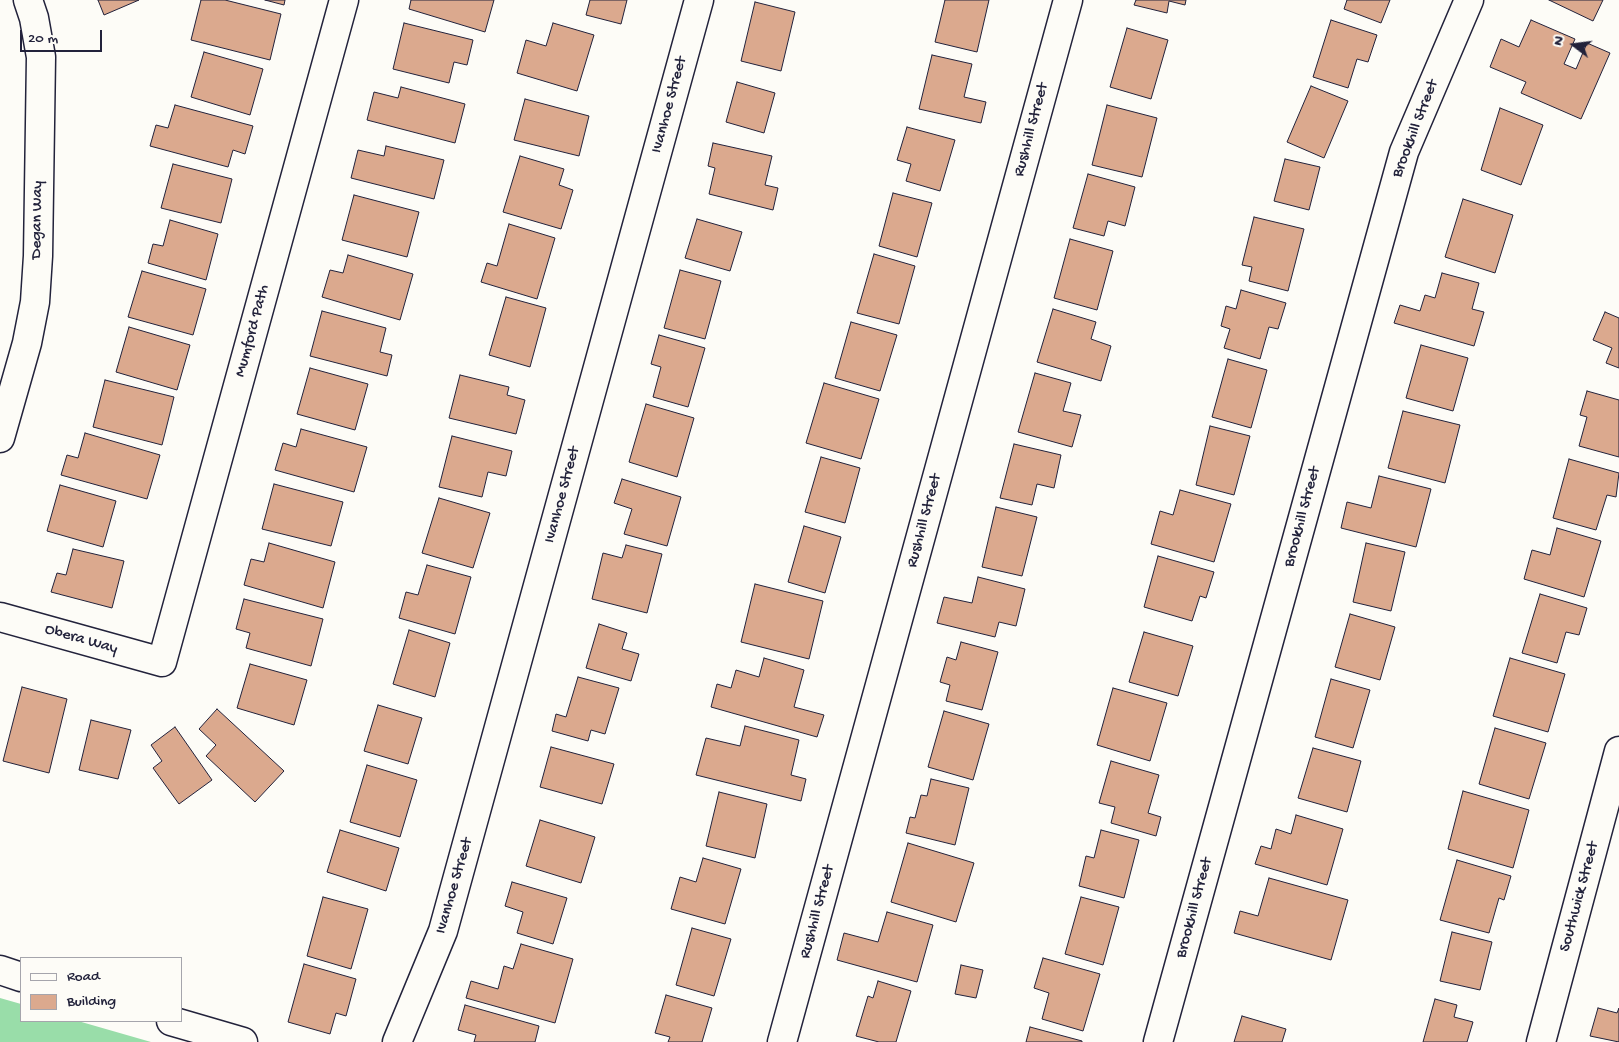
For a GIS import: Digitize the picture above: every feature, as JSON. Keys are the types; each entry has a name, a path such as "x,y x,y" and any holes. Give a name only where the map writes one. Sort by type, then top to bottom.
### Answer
{"street":[{"name":"Degan Way","path":"0,438 27,343 35,302 38,256 41,57 34,18 28,0"},
{"name":"Mumford Path","path":"162,662 344,0"},
{"name":"Ivanhoe Street","path":"397,1042 443,931 699,0"},
{"name":"Rushhill Street","path":"782,1042 1068,0"},
{"name":"Brookhill Street","path":"1158,1042 1404,152 1469,0"},
{"name":"Obera Way","path":"0,617 162,662"},
{"name":"Southwick Street","path":"1541,1042 1619,752"},
{"path":"0,970 20,977"},
{"path":"174,1022 243,1042"}],"green space":[{"path":"0,998 20,1004 20,1022 81,1022 151,1042 0,1042"}],"building":[{"path":"98,0 139,0 104,15"},
{"path":"201,0 225,0 281,14 270,60 191,40"},
{"path":"265,0 285,0 284,5"},
{"path":"411,0 494,0 485,32 409,9"},
{"path":"590,0 627,0 621,24 586,15"},
{"path":"945,0 989,0 977,52 935,42"},
{"path":"1136,0 1186,0 1185,5 1169,1 1167,13 1134,5"},
{"path":"1347,0 1390,0 1381,23 1344,9"},
{"path":"1549,0 1603,0 1593,21"},
{"path":"755,2 795,12 781,71 741,61"},
{"path":"1331,20 1377,35 1368,62 1357,59 1348,88 1313,77"},
{"path":"1531,20 1575,39 1564,64 1576,69 1587,43 1610,53 1581,119 1521,93 1526,82 1490,67 1501,39 1519,47"},
{"path":"404,23 473,40 467,65 454,62 449,83 393,69"},
{"path":"553,23 594,35 577,91 517,73 526,40 546,46"},
{"path":"1127,28 1168,40 1151,99 1110,87"},
{"path":"204,52 263,69 250,115 191,97"},
{"path":"932,55 972,64 964,97 986,102 981,123 919,109"},
{"path":"737,82 775,93 764,133 726,122"},
{"path":"1311,86 1348,101 1324,158 1287,142"},
{"path":"401,87 465,104 455,143 367,120 374,92 398,98"},
{"path":"525,99 589,116 579,156 514,140"},
{"path":"175,105 253,126 245,154 233,150 228,167 150,146 156,125 168,128"},
{"path":"1107,105 1157,118 1142,177 1092,165"},
{"path":"1500,108 1543,125 1521,185 1481,170"},
{"path":"907,127 955,140 940,191 906,181 911,164 897,160"},
{"path":"713,143 772,156 765,185 778,188 773,210 709,194 715,168 708,166"},
{"path":"386,146 444,160 434,199 351,178 358,150 384,156"},
{"path":"520,156 564,169 559,185 573,190 561,229 503,212"},
{"path":"1285,159 1320,167 1309,210 1274,201"},
{"path":"173,164 232,179 221,223 161,208"},
{"path":"1088,174 1135,187 1125,226 1108,221 1104,236 1073,228"},
{"path":"893,193 932,203 917,257 879,246"},
{"path":"354,195 419,212 407,257 342,240"},
{"path":"1463,199 1513,215 1495,273 1445,257"},
{"path":"1254,217 1304,229 1288,291 1249,281 1252,267 1242,265"},
{"path":"697,219 742,232 730,271 685,258"},
{"path":"170,220 218,234 206,280 148,263 153,244 163,246"},
{"path":"509,224 555,238 537,299 481,282 487,263 497,266"},
{"path":"1070,239 1113,251 1097,310 1054,298"},
{"path":"874,254 915,266 899,324 857,313"},
{"path":"348,255 413,274 400,320 322,297 330,270 343,273"},
{"path":"680,270 721,281 705,339 664,328"},
{"path":"142,271 206,289 193,335 128,317"},
{"path":"1442,273 1479,283 1472,309 1484,312 1474,346 1394,323 1400,305 1420,311 1425,295 1435,298"},
{"path":"1241,290 1286,303 1278,329 1269,327 1260,359 1224,348 1230,329 1221,326 1226,306 1236,309"},
{"path":"506,297 546,308 530,367 489,355"},
{"path":"1053,309 1096,322 1091,339 1111,346 1101,381 1037,362"},
{"path":"322,311 386,328 380,352 392,355 387,376 310,356"},
{"path":"1605,312 1619,318 1619,368 1606,363 1612,348 1593,340"},
{"path":"851,322 897,335 880,391 835,378"},
{"path":"129,327 190,345 177,390 116,372"},
{"path":"659,335 705,348 688,407 653,397 661,367 651,364"},
{"path":"1421,345 1468,358 1453,411 1406,398"},
{"path":"1228,359 1267,370 1251,428 1212,417"},
{"path":"310,368 368,384 355,430 297,414"},
{"path":"1035,373 1071,383 1063,411 1081,415 1072,447 1018,432"},
{"path":"460,375 509,387 507,395 525,400 516,434 449,418"},
{"path":"105,380 174,397 162,445 93,427"},
{"path":"824,383 879,399 861,459 806,443"},
{"path":"1587,391 1619,400 1619,457 1579,446 1587,417 1580,415"},
{"path":"646,404 694,418 677,477 629,462"},
{"path":"1403,411 1460,425 1445,483 1388,468"},
{"path":"1210,426 1250,436 1234,495 1196,485"},
{"path":"301,429 367,447 354,492 275,470 283,443 296,447"},
{"path":"85,433 160,455 147,499 61,475 67,455 78,458"},
{"path":"452,436 512,451 506,476 488,472 482,497 439,487"},
{"path":"1014,444 1061,455 1054,488 1037,484 1032,505 1000,498"},
{"path":"821,457 860,468 845,523 805,512"},
{"path":"1569,459 1619,473 1616,497 1607,495 1596,530 1553,518"},
{"path":"1379,476 1431,489 1416,547 1341,528 1347,502 1371,508"},
{"path":"622,479 681,497 667,546 624,534 632,509 614,503"},
{"path":"274,484 343,502 331,546 262,529"},
{"path":"60,485 116,501 103,547 47,531"},
{"path":"1180,490 1231,504 1214,562 1151,544 1160,511 1173,515"},
{"path":"439,498 490,513 473,568 422,553"},
{"path":"996,507 1037,517 1022,576 982,567"},
{"path":"804,526 841,537 825,593 788,582"},
{"path":"1557,528 1601,541 1584,597 1524,579 1532,550 1550,555"},
{"path":"269,543 335,562 323,608 244,585 251,559 264,562"},
{"path":"1366,543 1405,552 1391,611 1353,602"},
{"path":"626,545 662,554 647,613 592,599 603,553 622,558"},
{"path":"73,549 124,561 112,608 51,592 57,573 66,575"},
{"path":"1158,556 1214,572 1206,598 1200,596 1192,621 1144,607"},
{"path":"427,565 471,577 455,634 399,618 406,592 418,595"},
{"path":"978,577 1025,589 1016,626 999,622 995,637 937,623 944,597 972,603"},
{"path":"755,584 823,601 809,659 741,642"},
{"path":"1540,594 1587,608 1579,635 1566,632 1557,663 1522,653"},
{"path":"244,599 323,619 311,666 246,648 250,633 236,629"},
{"path":"1350,614 1395,627 1380,680 1335,667"},
{"path":"599,624 627,633 622,649 639,654 631,681 586,668"},
{"path":"409,630 450,643 435,697 393,684"},
{"path":"1144,632 1193,646 1178,696 1129,682"},
{"path":"961,642 998,652 982,710 946,701 950,685 940,682 947,657 956,660"},
{"path":"764,658 804,670 794,707 824,715 817,737 711,707 717,684 731,688 736,670 759,677"},
{"path":"1510,658 1565,674 1548,732 1493,716"},
{"path":"250,664 307,680 294,725 237,708"},
{"path":"578,677 619,688 605,734 591,730 588,741 552,731 556,714 566,717"},
{"path":"1331,679 1370,690 1353,748 1315,737"},
{"path":"22,687 67,699 49,773 3,761"},
{"path":"1113,688 1167,703 1150,761 1097,745"},
{"path":"378,705 422,718 408,764 364,751"},
{"path":"217,709 284,771 255,802 206,756 216,745 199,729"},
{"path":"944,711 989,724 973,780 928,767"},
{"path":"91,720 131,730 118,779 79,770"},
{"path":"745,726 799,740 791,775 806,779 801,801 696,775 706,738 740,746"},
{"path":"175,727 212,780 179,804 153,768 162,761 151,745"},
{"path":"1495,728 1546,743 1529,799 1479,784"},
{"path":"551,747 614,764 602,804 540,787"},
{"path":"1313,748 1361,761 1347,812 1298,798"},
{"path":"1111,761 1159,775 1148,813 1161,817 1156,836 1111,823 1115,807 1099,803"},
{"path":"367,765 417,780 400,837 350,822"},
{"path":"931,779 969,788 955,845 906,833 910,817 915,818 921,795 927,796"},
{"path":"1463,791 1529,810 1513,868 1448,849"},
{"path":"719,792 767,804 755,858 706,846"},
{"path":"1296,815 1343,829 1327,885 1255,864 1261,846 1271,849 1276,829 1291,834"},
{"path":"540,820 595,837 581,883 526,866"},
{"path":"340,830 399,848 386,891 327,872"},
{"path":"1101,830 1139,840 1124,898 1079,886 1086,856 1094,858"},
{"path":"908,843 974,863 956,922 891,902"},
{"path":"703,858 741,869 725,924 671,909 680,877 696,882"},
{"path":"1457,860 1511,876 1504,900 1499,898 1489,933 1440,920"},
{"path":"1269,878 1348,900 1331,960 1234,933 1240,911 1258,916"},
{"path":"512,882 567,898 553,944 517,933 523,912 505,906"},
{"path":"323,897 368,909 351,969 307,956"},
{"path":"1081,897 1119,907 1103,965 1065,954"},
{"path":"887,912 933,925 917,982 837,960 844,933 878,942"},
{"path":"692,928 731,939 714,996 676,985"},
{"path":"1452,932 1492,942 1480,990 1440,981"},
{"path":"521,944 573,959 555,1023 466,998 471,981 498,989 504,966 513,969"},
{"path":"1043,958 1100,974 1083,1031 1042,1019 1049,993 1034,988"},
{"path":"304,964 356,979 346,1016 336,1013 330,1034 288,1022"},
{"path":"961,965 983,970 976,998 955,994"},
{"path":"878,981 911,991 896,1042 879,1042 856,1036 868,996 873,998"},
{"path":"666,995 712,1008 702,1042 668,1042 670,1037 655,1033"},
{"path":"1435,999 1457,1005 1454,1017 1473,1022 1467,1042 1423,1042"},
{"path":"465,1005 539,1026 535,1042 474,1042 476,1035 458,1030"},
{"path":"1598,1008 1617,1013 1619,1008 1619,1042 1590,1036"},
{"path":"1242,1016 1286,1029 1282,1042 1234,1042"},
{"path":"1030,1027 1082,1041 1082,1042 1026,1042"}]}
